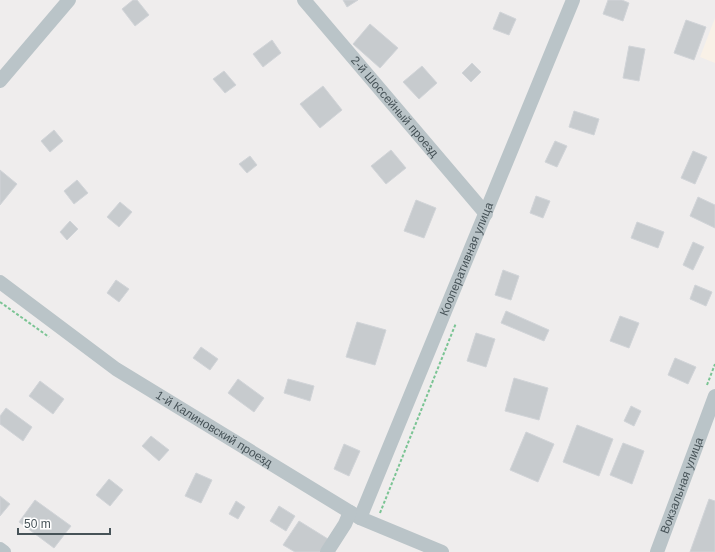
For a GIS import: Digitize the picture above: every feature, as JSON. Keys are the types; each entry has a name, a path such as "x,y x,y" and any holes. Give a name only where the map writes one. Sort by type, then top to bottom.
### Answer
{"street":[{"path":"0,81 70,0"},
{"name":"2-й Шоссейный проезд","path":"304,0 486,214"},
{"name":"Кооперативная улица","path":"327,552 345,524 355,515 486,214 573,0"},
{"name":"1-й Калиновский проезд","path":"0,282 116,369 355,515 417,547 442,552"},
{"name":"Вокзальная улица","path":"657,552 715,396"},
{"path":"0,549 4,552"}],"shaded area":[{"path":"715,18 715,63 700,57"}],"building":[{"path":"133,0 137,0 149,15 135,26 122,9"},
{"path":"343,0 358,0 347,7"},
{"path":"608,0 622,0 629,3 623,21 603,14"},
{"path":"500,12 516,19 509,35 493,29"},
{"path":"686,20 706,27 694,60 674,53"},
{"path":"370,24 398,48 380,68 353,44"},
{"path":"272,40 281,53 263,67 253,54"},
{"path":"629,46 645,49 639,81 623,78"},
{"path":"472,63 481,72 471,82 462,73"},
{"path":"422,66 437,83 419,99 403,82"},
{"path":"224,71 236,85 225,93 213,79"},
{"path":"323,86 342,110 320,128 300,104"},
{"path":"574,111 599,119 594,135 569,127"},
{"path":"54,130 63,141 50,152 41,141"},
{"path":"555,141 567,146 557,167 545,162"},
{"path":"391,150 406,168 386,184 371,166"},
{"path":"693,151 707,157 695,184 681,178"},
{"path":"250,156 257,165 247,173 239,164"},
{"path":"0,170 17,184 0,205"},
{"path":"77,180 88,193 74,204 64,191"},
{"path":"536,196 550,201 543,218 530,213"},
{"path":"698,197 715,205 715,228 690,216"},
{"path":"416,200 436,208 424,238 404,231"},
{"path":"120,202 132,212 119,227 107,217"},
{"path":"70,221 78,229 67,240 60,232"},
{"path":"637,222 664,232 658,248 631,238"},
{"path":"693,242 704,247 693,270 683,265"},
{"path":"503,270 519,276 511,300 495,295"},
{"path":"116,280 129,289 119,302 107,293"},
{"path":"695,285 712,292 706,306 690,299"},
{"path":"506,311 549,330 544,341 501,323"},
{"path":"620,316 639,323 629,348 610,341"},
{"path":"357,322 386,330 375,365 346,357"},
{"path":"476,333 495,339 486,367 467,361"},
{"path":"201,347 218,359 210,370 193,358"},
{"path":"675,358 696,367 688,384 668,375"},
{"path":"514,378 548,388 539,420 505,411"},
{"path":"238,379 264,398 254,412 228,393"},
{"path":"288,379 314,386 310,401 284,393"},
{"path":"40,381 64,399 53,414 29,396"},
{"path":"631,406 641,411 634,426 624,421"},
{"path":"6,408 32,427 23,441 0,424 0,416"},
{"path":"577,425 613,439 599,476 563,462"},
{"path":"526,432 554,444 538,482 510,470"},
{"path":"151,436 169,450 159,461 142,446"},
{"path":"623,443 644,451 632,484 610,475"},
{"path":"344,444 360,451 349,476 334,469"},
{"path":"196,473 212,480 201,503 185,496"},
{"path":"109,479 123,490 110,506 96,495"},
{"path":"0,496 10,504 0,516"},
{"path":"709,499 715,501 715,552 690,552"},
{"path":"35,500 71,526 54,548 19,522"},
{"path":"236,501 245,507 238,519 229,514"},
{"path":"279,506 295,516 286,531 270,521"},
{"path":"299,521 328,539 320,552 295,552 283,545"}]}
